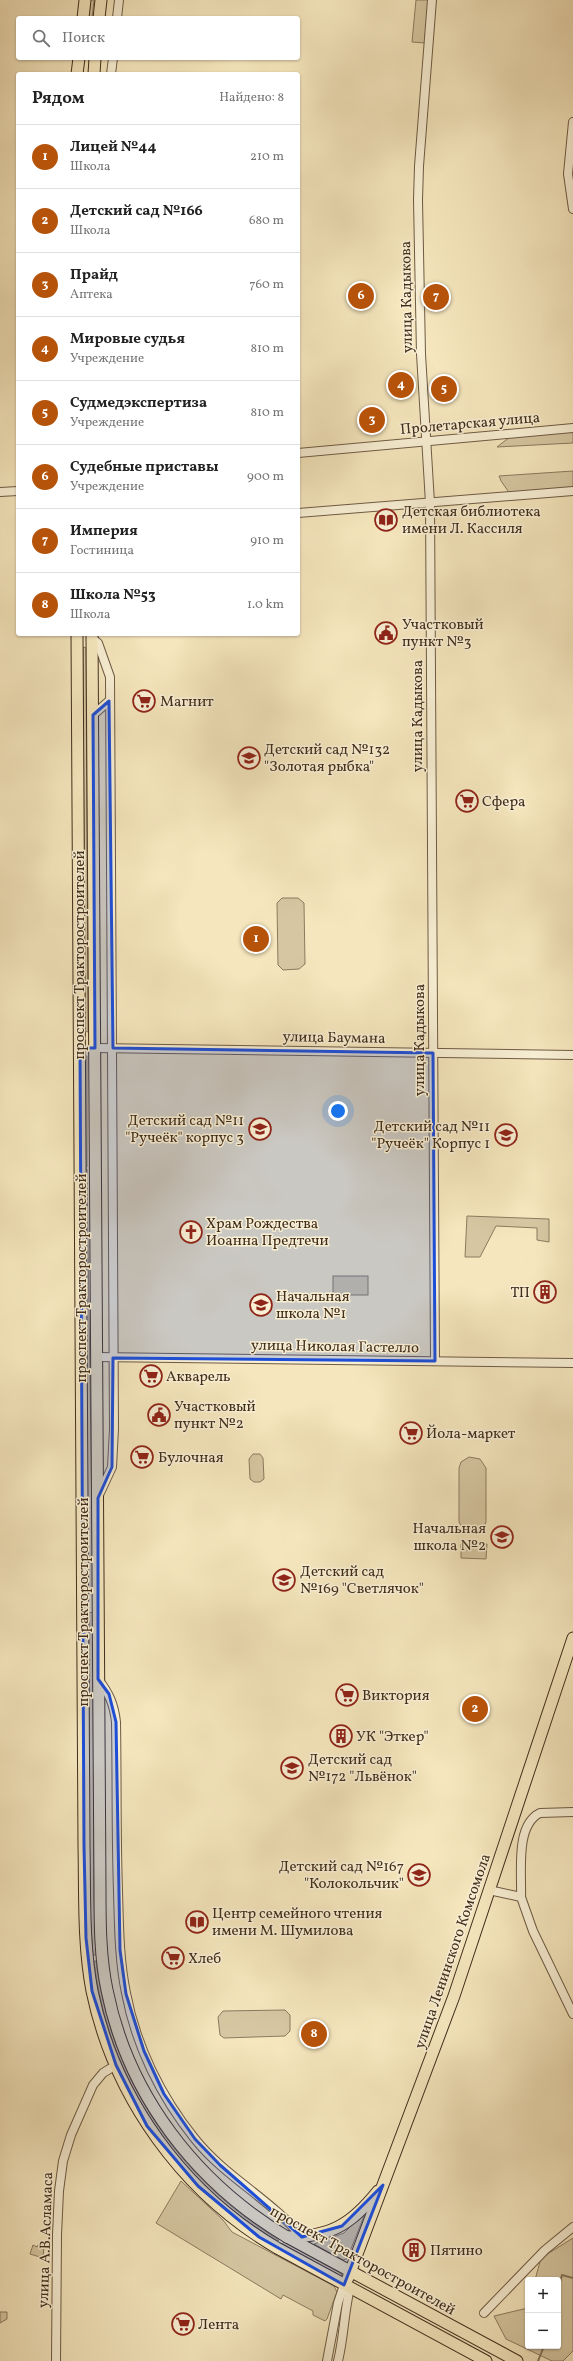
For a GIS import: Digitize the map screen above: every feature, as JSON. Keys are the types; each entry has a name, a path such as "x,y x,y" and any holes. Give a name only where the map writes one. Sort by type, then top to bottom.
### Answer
{"main road":[{"path":"83,16 85,0"},
{"path":"100,16 101,0"},
{"path":"77,72 79,60"},
{"path":"94,72 96,60"},
{"name":"проспект Тракторостроителей","path":"77,636 82,1596 87,1946 96,2006 116,2065 138,2110 157,2139 209,2196 259,2237 484,2360"},
{"name":"проспект Тракторостроителей","path":"92,636 100,1924 105,1976 112,2013 136,2077 170,2133 225,2192 255,2217 287,2237 517,2361"},
{"path":"80,1048 95,1048"},
{"path":"82,1596 98,1596"},
{"name":"улица Ленинского Комсомола","path":"347,2286 383,2185 443,2026 571,1652 573,1638"},
{"path":"287,2237 302,2237 322,2234 342,2226 366,2204 383,2185"}],"street":[{"path":"117,16 119,0"},
{"name":"улица Кадыкова","path":"432,0 418,200 421,346 430,504 435,1361"},
{"path":"111,72 113,60"},
{"path":"573,122 568,174 573,209"},
{"name":"Пролетарская улица","path":"300,452 573,428"},
{"path":"0,492 16,491"},
{"path":"300,513 430,504 573,491"},
{"name":"проспект Тракторостроителей","path":"92,636 98,643 108,669 110,701 114,1429 112,1467 98,1498"},
{"path":"93,715 110,701"},
{"name":"улица Баумана","path":"95,1048 573,1055"},
{"name":"улица Николая Гастелло","path":"96,1357 573,1363"},
{"path":"98,1679 109,1694 114,1706 117,1758 117,1849 120,1950 126,1994 144,2051 167,2099 195,2139 224,2169 288,2222 313,2252"},
{"path":"573,1812 540,1813 526,1824 523,1836 521,1897 532,1931 573,2014"},
{"path":"490,1890 521,1897"},
{"name":"улица А.В.Асламаса","path":"56,2361 57,2235 59,2191 63,2161 71,2135 93,2085 103,2073 116,2065"},
{"path":"484,2314 545,2250 573,2227"},
{"path":"327,2361 337,2309 347,2286"},
{"path":"338,2361 345,2326 347,2286"}],"highlighted area":[{"path":"109,701 113,1048 433,1053 435,1361 113,1358 112,1467 98,1498 98,1679 109,1694 116,1722 120,1950 126,1994 144,2051 164,2094 195,2139 220,2165 302,2237 342,2226 383,2185 344,2285 259,2237 198,2186 147,2126 116,2065 92,1991 86,1938 84,1846 80,1048 95,1048 93,715"}],"shaded area":[{"path":"90,0 94,0 92,16 88,16"},
{"path":"416,0 428,0 425,43 412,42"},
{"path":"573,428 573,443 497,447 515,433"},
{"path":"573,471 573,491 510,496 499,476"},
{"path":"83,647 86,648 88,1032 85,1031"},
{"path":"282,898 298,898 304,903 305,964 299,969 283,970 278,965 277,903"},
{"path":"84,1056 87,1056 87,1167 84,1168"},
{"path":"84,1169 87,1169 93,1591 88,1592"},
{"path":"467,1216 549,1219 549,1242 537,1240 537,1228 496,1226 480,1257 465,1257"},
{"path":"333,1276 368,1276 368,1295 333,1295"},
{"path":"253,1454 260,1454 263,1458 264,1479 260,1482 254,1482 250,1479 249,1459"},
{"path":"469,1457 480,1459 486,1468 486,1522 484,1527 475,1532 464,1531 459,1522 459,1468 461,1462"},
{"path":"461,1544 487,1544 486,1559 461,1558"},
{"path":"93,1612 94,1900 96,1955 93,1955 89,1901 89,1613"},
{"path":"94,1961 96,1961 104,2004 116,2045 133,2085 155,2122 180,2156 210,2187 243,2215 279,2240 278,2241 242,2217 209,2189 179,2157 153,2123 132,2085 114,2046 102,2004"},
{"path":"285,2010 290,2015 290,2031 285,2036 224,2038 220,2035 218,2017 223,2011"},
{"path":"181,2181 223,2220 232,2232 334,2286 337,2292 327,2319 325,2321 313,2315 313,2311 283,2295 281,2299 156,2223"},
{"path":"366,2211 347,2259 343,2260 314,2244 344,2233"},
{"path":"573,2238 573,2351 563,2361 552,2361 527,2349 561,2349 561,2277 536,2277 541,2258"},
{"path":"284,2242 342,2274 341,2276 282,2244"},
{"path":"33,2245 37,2247 38,2245 44,2245 43,2258 30,2254"},
{"path":"525,2309 525,2348 506,2339 494,2316"},
{"path":"0,2312 7,2312 7,2319 0,2323"}],"waterway":[{"path":"561,2279 562,2275 573,2278"},
{"path":"538,2361 543,2349"}],"place":[{"name":"Судебные приставы","path":"361,296"},
{"name":"Империя","path":"436,297"},
{"name":"Мировые судья","path":"401,385"},
{"name":"Судмедэкспертиза","path":"444,389"},
{"name":"Прайд","path":"372,420"},
{"name":"Детская библиотека имени Л. Кассиля","path":"386,520"},
{"name":"Участковый пункт №3","path":"386,633"},
{"name":"Магнит","path":"144,701"},
{"name":"Детский сад №132 \"Золотая рыбка\"","path":"249,758"},
{"name":"Сфера","path":"467,801"},
{"name":"Лицей №44","path":"256,939"},
{"name":"Детский сад №11 \"Ручеёк\" корпус 3","path":"260,1129"},
{"name":"Детский сад №11 \"Ручеёк\" Корпус 1","path":"506,1135"},
{"name":"Храм Рождества Иоанна Предтечи","path":"191,1232"},
{"name":"ТП","path":"545,1292"},
{"name":"Начальная школа №1","path":"261,1305"},
{"name":"Акварель","path":"151,1376"},
{"name":"Участковый пункт №2","path":"159,1415"},
{"name":"Йола-маркет","path":"411,1433"},
{"name":"Булочная","path":"142,1457"},
{"name":"Начальная школа №2","path":"502,1537"},
{"name":"Детский сад №169 \"Светлячок\"","path":"284,1580"},
{"name":"Виктория","path":"347,1695"},
{"name":"Детский сад №166","path":"475,1709"},
{"name":"УК \"Эткер\"","path":"341,1736"},
{"name":"Детский сад №172 \"Львёнок\"","path":"292,1768"},
{"name":"Детский сад №167 \"Колокольчик\"","path":"419,1875"},
{"name":"Центр семейного чтения имени М. Шумилова","path":"197,1922"},
{"name":"Хлеб","path":"173,1958"},
{"name":"Школа №53","path":"314,2034"},
{"name":"Пятино","path":"414,2250"},
{"name":"Лента","path":"183,2324"}]}
